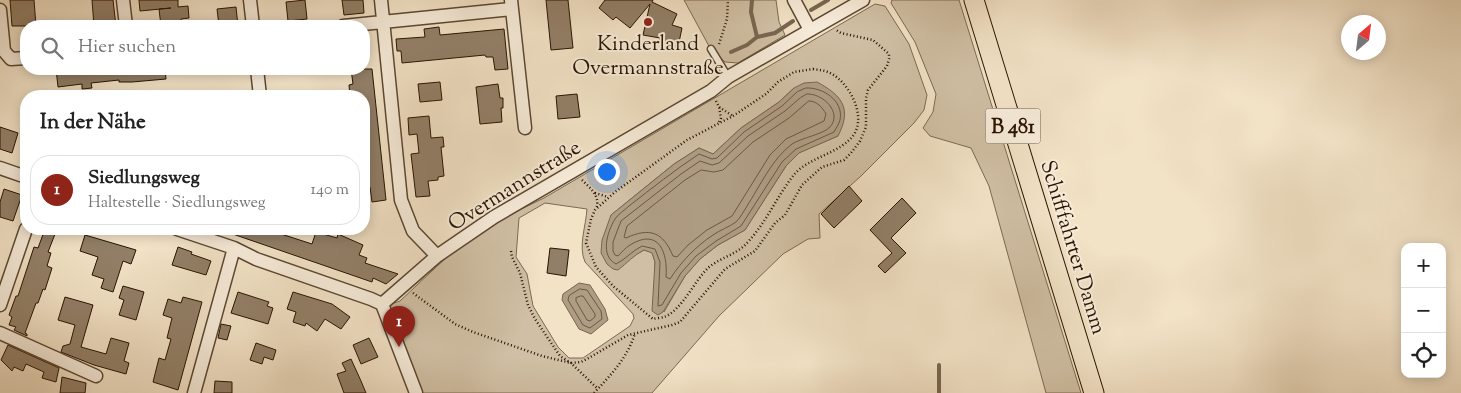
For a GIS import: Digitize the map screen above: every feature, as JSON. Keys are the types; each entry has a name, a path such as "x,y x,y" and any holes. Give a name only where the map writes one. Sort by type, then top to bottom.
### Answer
{"main road":[{"name":"Schifffahrter Damm","path":"974,0 1094,393"}],"street":[{"path":"123,0 125,20"},
{"path":"250,0 252,20"},
{"path":"381,0 401,200 413,231 438,256"},
{"path":"794,0 810,30"},
{"name":"Overmannstraße","path":"382,304 438,256 494,217 711,91 728,76 863,0"},
{"path":"370,23 511,5 525,128"},
{"path":"0,10 4,50 11,59 20,58"},
{"path":"258,75 259,90"},
{"path":"0,168 20,175"},
{"path":"0,305 24,235"},
{"path":"195,235 234,248 256,260 382,304 416,393"},
{"path":"194,393 234,248"},
{"path":"0,333 96,376"}],"lane":[{"path":"712,50 728,76"}],"path":[{"path":"712,50 718,47 728,19 728,0"},
{"path":"405,284 415,294 455,324 542,356 571,363 588,359 628,335 680,322 725,270 755,251 774,223 785,215 802,185 822,167 844,160 860,141 866,127 866,98 868,90 887,66 890,59 889,54 873,40 841,33 830,25 827,20"},
{"path":"595,193 597,204 591,219 586,243 596,267 613,286 652,319 664,317 675,310 698,278 709,267 745,246 803,165 847,143 854,133 858,122 854,100 840,80 828,72 813,69 794,72 733,116 687,140 609,197 595,210"},
{"path":"717,103 721,118 719,123"},
{"path":"719,107 733,116"},
{"path":"586,184 595,193 609,197"},
{"path":"512,251 512,258 520,273 528,305 535,319 560,356 571,363 598,389"},
{"path":"594,393 625,357 635,333"}],"shaded area":[{"path":"684,0 776,0 779,22 785,35 738,63 725,62 710,48"},
{"path":"892,0 959,0 1081,393 1046,393 989,186 971,148 930,136 923,128 933,112 936,94 915,42 891,3"},
{"path":"875,4 885,6 909,44 927,95 924,110 914,123 861,176 819,214 820,238 808,239 783,254 719,316 652,393 422,393 386,306 400,301 448,256 489,227 544,198","holes":["794,88 838,136 798,153 786,166 745,230 718,245 700,259 685,276 664,312 652,252 644,250 635,255 611,215 674,164 699,148 713,154 741,128 779,102","545,203 587,209 582,243 585,262 633,314 634,318 630,326 583,358 569,358 558,347 533,306 527,274 516,257 519,218"]}],"water":[{"path":"817,82 839,98 842,104 844,118 838,136 799,153 786,166 745,230 718,245 700,259 685,276 663,312 658,315 652,311 655,262 652,253 644,250 618,270 613,269 607,264 601,253 602,240 611,215 674,164 699,148 713,154 741,128 779,102 794,88 804,83"},
{"path":"579,283 590,285 605,309 608,320 591,334 579,329 562,300 563,294"}],"building":[{"path":"10,0 34,0 36,20 20,20 20,26 12,26"},
{"path":"92,0 113,0 115,20 94,20"},
{"path":"139,0 178,0 178,7 188,6 189,18 160,20 159,9 140,11"},
{"path":"305,0 307,19 288,20 286,2"},
{"path":"342,0 363,0 364,13 344,15"},
{"path":"546,0 568,0 573,48 551,50"},
{"name":"Kinderland Overmannstraße","path":"605,0 653,0 652,2 677,14 672,25 682,28 678,47 659,43 660,38 643,35 650,4 630,28 616,17 613,20 599,8"},
{"path":"236,7 237,20 218,20 217,9"},
{"path":"439,27 440,35 504,29 508,69 495,70 493,57 486,57 485,55 402,63 401,51 397,51 396,39 425,37 424,29"},
{"path":"370,69 372,69 386,200 372,202 370,187 370,90 349,90 349,85 353,84 352,75 370,75"},
{"path":"57,75 166,75 166,79 132,82 119,82 119,80 91,83 92,88 82,89 82,84 58,87"},
{"path":"440,82 442,100 420,102 418,84"},
{"path":"498,84 500,98 503,98 503,108 501,108 502,122 480,124 476,87"},
{"path":"577,94 580,117 558,119 556,96"},
{"path":"429,116 431,138 443,137 444,147 441,147 444,176 438,177 438,180 428,181 430,196 416,197 411,154 419,153 417,134 409,135 408,118"},
{"path":"0,127 18,133 12,153 0,149"},
{"path":"849,186 862,201 834,228 821,214"},
{"path":"4,189 20,194 20,201 13,221 0,217 0,202"},
{"path":"902,198 916,213 891,238 906,253 885,273 878,266 892,253 870,230"},
{"path":"43,235 55,235 48,252 51,253 47,266 52,268 45,290 43,289 38,303 36,303 25,333 27,336 14,330 16,327 9,325 12,317 9,315 16,296 18,296 34,247 38,248"},
{"path":"85,235 136,250 131,264 123,261 113,292 101,288 104,279 92,275 98,257 80,251"},
{"path":"236,235 284,235 312,244 315,235 326,235 337,238 338,235 340,235 363,245 359,255 367,258 365,263 398,274 386,284 373,278 372,282"},
{"path":"178,247 211,261 206,275 172,265"},
{"path":"550,248 569,250 566,276 547,273"},
{"path":"123,286 144,292 136,320 119,315 124,300 119,298"},
{"path":"238,292 269,302 267,306 273,308 268,324 231,313"},
{"path":"293,292 332,304 350,317 341,329 325,319 317,331 306,323 305,326 293,322 296,312 287,309"},
{"path":"65,297 93,305 81,347 106,354 111,338 129,343 124,361 129,363 126,374 94,365 61,352 63,346 70,344 75,325 58,320"},
{"path":"183,297 202,302 178,390 153,382 159,358 165,360 171,339 167,338 172,318 163,315 168,299 181,303"},
{"path":"221,324 231,326 227,340 218,338"},
{"path":"369,338 378,357 361,364 353,345"},
{"path":"256,343 276,350 273,360 264,357 262,364 250,360"},
{"path":"8,345 59,368 56,382 42,378 44,372 26,364 23,371 14,367 12,371 1,360"},
{"path":"351,359 366,393 344,393 337,374 346,371 342,363"},
{"path":"62,377 86,383 85,393 60,393"},
{"path":"215,381 232,382 232,393 214,393"}],"waterway":[{"path":"752,0 751,12 757,37"},
{"path":"811,10 828,0"},
{"path":"731,52 747,45 757,37 775,33 793,21"},
{"path":"939,365 939,393"}],"place":[{"name":"Kinderland Overmannstraße","path":"648,22"},
{"name":"Siedlungsweg","path":"399,347"}]}
